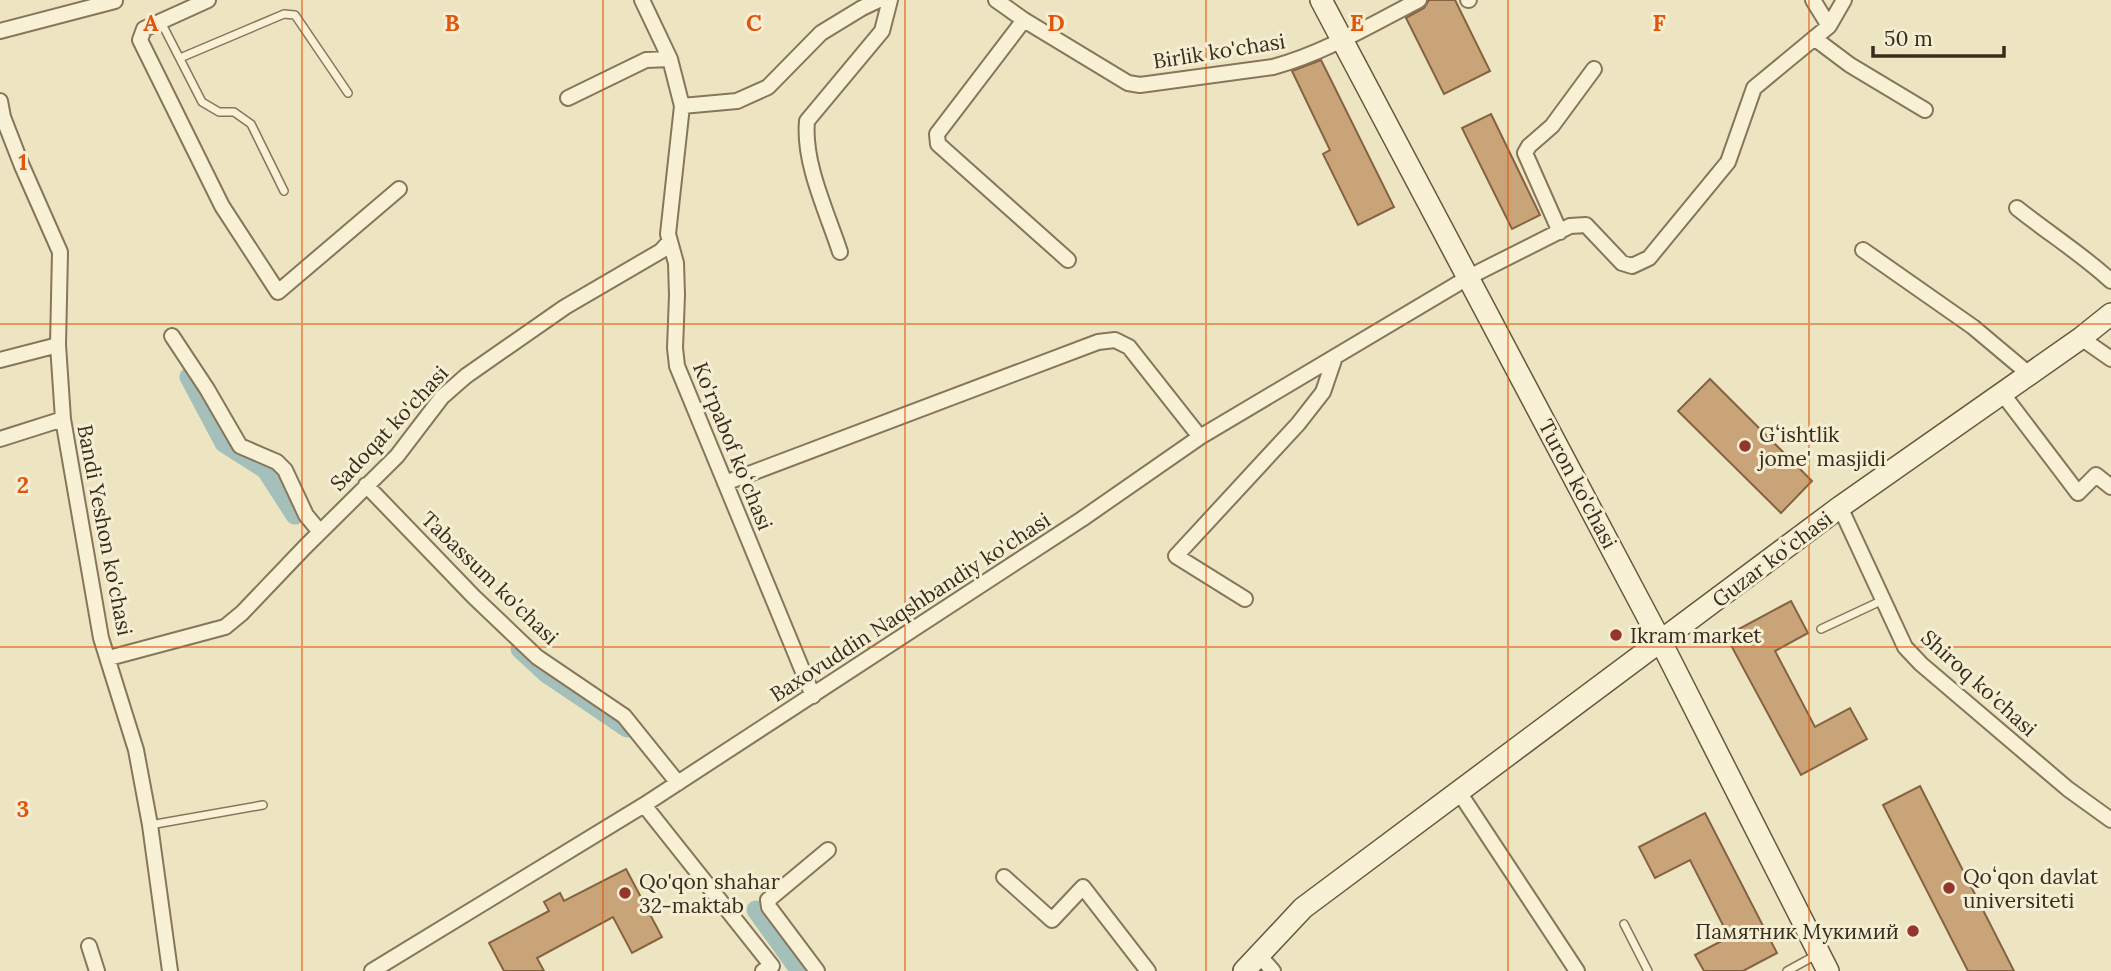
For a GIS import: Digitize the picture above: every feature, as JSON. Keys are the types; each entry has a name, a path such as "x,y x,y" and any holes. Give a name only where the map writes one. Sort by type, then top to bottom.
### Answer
{"main road":[{"name":"Turon ko'chasi","path":"1321,0 1661,642 1823,962"},
{"name":"Guzar koʻchasi","path":"1259,966 1303,908 1840,508 2081,338 2111,313"}],"street":[{"path":"208,0 144,29 140,40 222,206 278,292 399,189"},
{"name":"Ko'rpabof koʻchasi","path":"642,0 670,59 682,106 668,234 676,263 677,366 813,696"},
{"path":"682,106 737,101 768,87 821,33 880,0"},
{"path":"840,252 809,157 805,139 807,121 882,31 890,0"},
{"name":"Birlik ko'chasi","path":"996,0 1128,83 1140,85 1273,68 1342,40 1419,0"},
{"path":"1813,0 1829,26"},
{"path":"1594,69 1552,126 1529,146 1525,153 1560,232 1570,226 1586,225 1622,263 1632,266 1649,258 1728,162 1754,88 1829,26 1844,0"},
{"path":"0,31 115,1"},
{"path":"1024,20 937,134 936,139 1068,260"},
{"path":"1814,38 1850,65 1925,110"},
{"path":"569,98 646,60 670,59"},
{"name":"Bandi Yeshon ko'chasi","path":"0,100 3,117 22,166 60,252 58,345 63,419 101,638 136,750 150,825 170,971"},
{"path":"2017,208 2056,239 2083,255 2111,281"},
{"name":"Baxovuddin Naqshbandiy ko'chasi","path":"372,971 644,805 1082,519 1200,437 1469,277 1560,232"},
{"name":"Sadoqat ko'chasi","path":"109,658 225,627 397,456 442,397 466,376 565,307 662,251 670,241"},
{"path":"1863,250 1972,327 2029,374"},
{"path":"172,336 240,446 277,462 285,470 306,515 320,532"},
{"path":"2081,338 2111,359"},
{"path":"725,483 1098,342 1115,340 1129,347 1200,437"},
{"path":"0,360 58,345"},
{"path":"1245,599 1176,556 1298,424 1323,392 1335,357"},
{"path":"2002,393 2078,493 2096,475 2111,487"},
{"path":"0,439 63,419"},
{"name":"Tabassum ko'chasi","path":"366,485 474,597 537,657 624,716 678,783"},
{"name":"Shiroq ko'chasi","path":"1840,508 1905,647 1921,664 2068,789 2111,820"},
{"path":"1459,792 1577,971"},
{"path":"644,805 768,968"},
{"path":"817,971 769,907 768,900 828,850"},
{"path":"1004,877 1052,920 1083,887 1148,971"},
{"path":"89,946 97,971"}],"lane":[{"path":"180,58 284,14 295,15 348,93"},
{"path":"161,21 202,102 219,112 234,112 251,124 284,191"},
{"path":"1821,629 1883,600"},
{"path":"150,825 263,805"},
{"path":"1624,924 1648,971"},
{"path":"1787,971 1823,962"}],"building":[{"path":"1429,0 1455,0 1490,71 1444,94 1406,18 1424,8"},
{"path":"1321,60 1394,207 1358,225 1323,154 1330,150 1292,71"},
{"path":"1491,114 1540,215 1512,229 1462,128"},
{"name":"Gʻishtlik jome' masjidi","path":"1710,379 1812,481 1781,513 1678,411"},
{"path":"1791,601 1808,633 1775,651 1815,727 1850,708 1867,739 1801,775 1726,636"},
{"name":"Qoʻqon davlat universiteti","path":"1920,786 2014,971 1968,971 1883,805"},
{"path":"1705,813 1777,953 1743,971 1704,971 1695,955 1729,937 1690,860 1655,878 1639,847"},
{"path":"626,869 662,937 632,953 613,917 537,958 544,971 504,971 489,943 549,911 544,902 560,893 564,901"}],"waterway":[{"path":"189,377 224,443 266,470 295,515"},
{"path":"520,649 547,674 627,728"},
{"path":"756,910 797,967"}],"place":[{"name":"Gʻishtlik jome' masjidi","path":"1745,446"},
{"name":"Ikram market","path":"1616,635"},
{"name":"Qoʻqon davlat universiteti","path":"1949,888"},
{"name":"Qo'qon shahar 32-maktab","path":"625,893"},
{"name":"Памятник Мукимий","path":"1913,931"}]}
